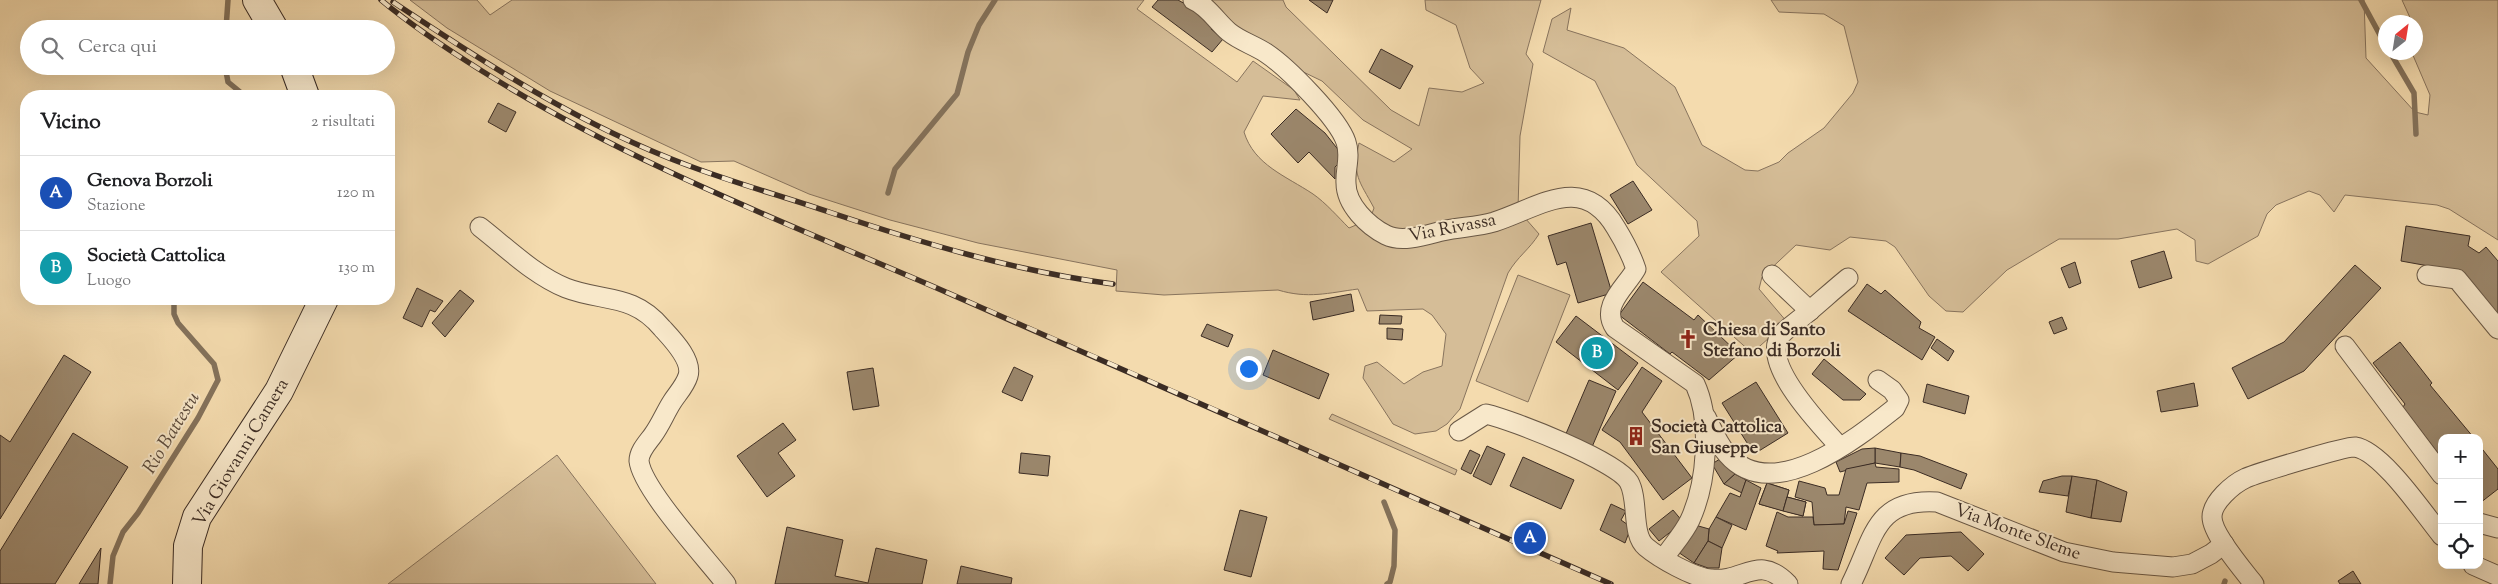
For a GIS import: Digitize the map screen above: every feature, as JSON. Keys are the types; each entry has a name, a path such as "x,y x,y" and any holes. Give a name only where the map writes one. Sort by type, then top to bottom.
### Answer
{"street":[{"name":"Via Rivassa","path":"1193,0 1201,3 1230,33 1266,53 1286,70 1330,117 1346,142 1348,158 1346,183 1350,199 1362,217 1388,236 1405,238 1492,222 1561,198 1579,197 1596,203 1608,214 1631,253 1636,268 1629,282 1615,299 1609,311 1610,321 1615,328 1695,384 1702,398 1706,417"},
{"path":"257,1 269,20"},
{"path":"297,75 303,90"},
{"path":"480,227 526,264 567,288 616,299 642,311 662,327 684,357 688,366 688,377 669,406 661,424 641,452 640,466 673,520 726,584"},
{"path":"1772,275 1810,311"},
{"path":"2427,275 2458,279 2498,329"},
{"path":"1840,447 1806,407 1779,367 1776,357 1777,342 1781,335 1848,278"},
{"name":"Via Giovanni Camera","path":"187,584 188,546 197,517 278,390 312,312"},
{"path":"2345,346 2438,470"},
{"path":"1706,417 1727,454 1757,472 1784,473 1801,468 1840,447 1876,423 1897,405 1897,396 1878,380"},
{"path":"1459,431 1486,414 1535,430 1623,474 1634,495 1638,536 1642,542 1664,558 1696,575 1710,580 1766,569 1776,572 1788,584"},
{"path":"1664,558 1690,521 1701,488 1706,417"},
{"path":"2254,584 2224,544 2212,518 2214,506 2244,479 2355,447 2375,456 2390,471 2438,531"},
{"name":"Via Monte Sleme","path":"1851,584 1872,535 1881,521 1906,504 1920,501 1938,502 2064,552 2113,562 2174,567 2192,564 2211,554 2224,544"},
{"path":"2483,524 2498,528"},
{"path":"2482,569 2498,576"}],"shaded area":[{"path":"410,0 477,0 490,15 512,0 1144,0 1137,9 1237,82 1253,61 1294,90 1300,100 1263,96 1244,132 1255,153 1263,161 1272,169 1318,198 1349,228 1370,219 1374,208 1358,177 1356,163 1359,143 1394,162 1412,149 1363,120 1322,81 1293,67 1245,36 1207,0 1283,0 1286,7 1391,110 1419,126 1429,88 1462,92 1484,83 1470,68 1456,25 1426,10 1425,0 1541,0 1526,54 1533,64 1520,136 1518,210 1539,234 1508,273 1460,409 1447,424 1436,431 1415,434 1393,424 1363,378 1365,366 1377,362 1404,384 1423,372 1442,366 1446,334 1432,315 1423,309 1367,311 1358,289 1309,295 1278,290 1164,295 1116,291 1117,270 978,243 890,220 809,194 734,161 701,162 550,91 447,28"},
{"path":"1771,0 2364,0 2366,58 2415,112 2428,115 2430,95 2415,60 2423,60 2423,15 2409,15 2402,0 2498,0 2498,240 2449,209 2437,205 2345,195 2334,212 2320,195 2309,191 2276,205 2267,214 2258,236 2208,264 2196,261 2195,240 2177,229 2118,239 2059,239 2007,270 1963,312 1946,311 1929,296 1895,247 1886,241 1850,237 1830,250 1796,245 1762,277 1759,289 1787,322 1752,353 1661,272 1699,236 1697,221 1637,165 1595,81 1543,52 1552,19 1571,8 1567,30 1624,48 1675,87 1702,145 1745,170 1758,171 1779,162 1788,153 1824,128 1853,93 1858,82 1844,26 1824,14 1779,12"},
{"path":"1518,275 1570,295 1528,402 1476,381"},
{"path":"1332,414 1457,470 1455,475 1329,419"},
{"path":"557,455 656,584 388,584"}],"building":[{"path":"1158,0 1178,0 1203,14 1214,25 1211,29 1223,39 1212,52 1152,7"},
{"path":"1309,0 1333,0 1327,13"},
{"path":"1381,49 1413,66 1400,89 1369,72"},
{"path":"498,103 516,112 506,132 488,122"},
{"path":"1296,109 1325,133 1340,152 1341,161 1335,167 1335,179 1309,152 1298,163 1271,134"},
{"path":"1633,181 1652,210 1628,224 1610,195"},
{"path":"1591,223 1612,293 1578,303 1566,262 1557,265 1548,236"},
{"path":"2406,226 2470,236 2468,246 2479,253 2486,247 2498,261 2498,317 2462,272 2401,261"},
{"path":"2164,251 2172,278 2139,288 2131,261"},
{"path":"2075,262 2081,283 2069,288 2061,268"},
{"path":"2355,265 2381,288 2304,371 2248,399 2232,368 2284,342"},
{"name":"Chiesa di Santo Stefano di Borzoli","path":"1643,282 1694,320 1698,315 1739,354 1709,380 1672,352 1670,354 1619,315"},
{"path":"1867,284 1881,294 1885,290 1921,322 1919,328 1935,337 1922,360 1848,311"},
{"path":"417,288 443,301 435,312 430,310 422,327 403,318"},
{"path":"460,290 474,301 445,337 432,323"},
{"path":"1351,294 1354,311 1313,320 1310,302"},
{"path":"1380,315 1402,316 1401,324 1379,324"},
{"path":"1576,316 1638,363 1618,390 1556,342"},
{"path":"2062,317 2067,329 2054,334 2049,322"},
{"path":"1207,324 1233,335 1228,347 1201,336"},
{"path":"1387,328 1403,329 1402,340 1387,339"},
{"path":"1937,339 1954,351 1948,361 1931,348"},
{"path":"2400,342 2432,383 2430,385 2471,434 2438,434 2438,453 2403,407 2405,404 2373,363"},
{"path":"1273,350 1329,374 1319,399 1263,375"},
{"path":"64,355 91,372 0,519 0,435 10,442"},
{"path":"1824,359 1866,394 1860,400 1843,400 1812,374"},
{"path":"1014,367 1033,376 1022,401 1002,392"},
{"name":"Società Cattolica San Giuseppe","path":"1642,367 1662,381 1642,412 1692,478 1663,500 1620,442 1602,430"},
{"path":"873,368 879,406 853,410 847,372"},
{"path":"1589,380 1616,391 1592,447 1565,436"},
{"path":"1756,382 1788,433 1754,454 1722,403"},
{"path":"2194,383 2198,406 2161,412 2157,391"},
{"path":"1927,384 1969,396 1965,414 1923,402"},
{"path":"783,423 796,440 778,453 795,476 767,497 737,456"},
{"path":"73,433 128,467 55,584 0,584 0,551"},
{"path":"1487,446 1505,454 1491,485 1473,476"},
{"path":"1875,448 1901,453 1900,467 1875,463"},
{"path":"1875,448 1875,463 1840,472 1836,462 1862,449"},
{"path":"1470,450 1480,455 1471,474 1461,469"},
{"path":"2483,450 2498,469 2498,489 2483,501"},
{"path":"1021,453 1050,456 1048,476 1019,473"},
{"path":"1901,453 1920,456 1967,474 1961,489 1914,470 1900,467"},
{"path":"1726,455 1735,474 1724,484 1712,464"},
{"path":"1523,457 1574,480 1561,509 1510,486"},
{"path":"1875,463 1876,467 1899,469 1899,482 1867,483 1859,510 1846,507 1844,524 1814,525 1812,502 1795,497 1799,481 1825,488 1827,495 1839,495 1846,469"},
{"path":"1735,474 1746,480 1742,493 1724,484"},
{"path":"2062,476 2072,476 2068,496 2039,492 2043,481"},
{"path":"2072,476 2097,480 2091,518 2066,512"},
{"path":"1746,480 1761,488 1746,530 1716,517 1730,493 1740,497"},
{"path":"2097,480 2127,492 2121,522 2091,518"},
{"path":"1767,483 1789,490 1787,497 1806,502 1803,516 1759,504"},
{"path":"1767,483 1789,490 1783,511 1759,504"},
{"path":"1787,497 1806,502 1803,516 1783,511"},
{"path":"1611,504 1626,511 1621,520 1631,527 1625,543 1600,530"},
{"path":"1240,510 1267,517 1251,577 1224,570"},
{"path":"1673,510 1683,522 1659,541 1649,529"},
{"path":"1848,511 1857,513 1838,570 1823,569 1824,551 1777,553 1778,551 1766,546 1777,512 1788,517 1813,517 1814,525 1844,524"},
{"path":"1716,517 1732,525 1722,548 1708,541 1709,529"},
{"path":"1695,525 1709,529 1708,541 1694,563 1678,552"},
{"path":"787,527 843,540 835,576 868,583 876,548 927,560 922,584 775,584"},
{"path":"1961,532 1984,554 1968,571 1951,556 1920,558 1904,575 1885,558 1906,535"},
{"path":"1708,541 1722,548 1719,568 1708,568 1694,563"},
{"path":"101,548 98,584 79,584"},
{"path":"961,566 1012,578 1011,584 957,584"},
{"path":"2353,571 2361,584 2340,584 2338,581"}],"waterway":[{"name":"Rio Battestu","path":"227,20 228,0"},
{"path":"888,193 895,169 957,94 968,52 979,25 995,0"},
{"path":"2361,0 2378,31"},
{"path":"2395,60 2414,93 2416,134"},
{"name":"Rio Battestu","path":"227,75 228,82 238,90"},
{"name":"Rio Battestu","path":"110,584 113,556 123,532 138,513 198,418 218,380 214,364 178,323 174,314 174,305"},
{"path":"1384,502 1395,530 1394,566 1390,582 1387,584"}],"railway":[{"path":"381,0 430,37 482,71 592,134 649,162 706,189 1611,584"},
{"path":"393,2 499,71 572,113 610,132 687,165 740,184 969,255 1040,272 1113,284"}],"place":[{"name":"Chiesa di Santo Stefano di Borzoli","path":"1688,339"},
{"name":"Società Cattolica","path":"1597,353"},
{"name":"Società Cattolica San Giuseppe","path":"1636,436"},
{"name":"Genova Borzoli","path":"1530,538"}]}
